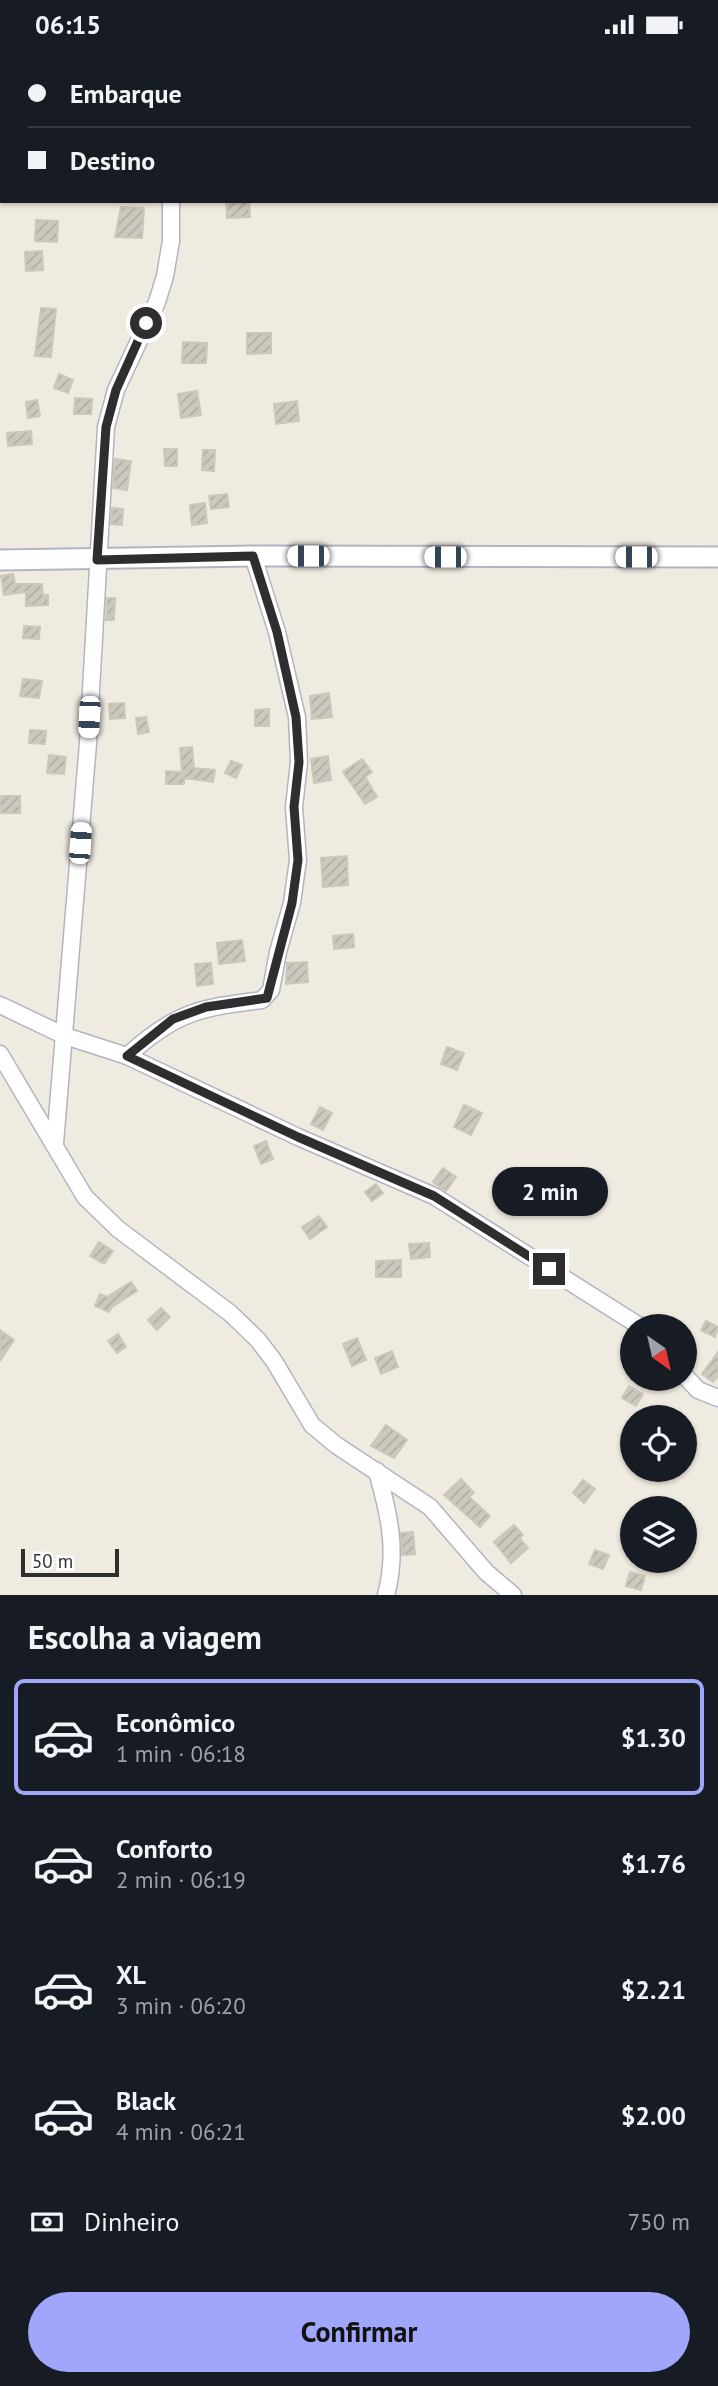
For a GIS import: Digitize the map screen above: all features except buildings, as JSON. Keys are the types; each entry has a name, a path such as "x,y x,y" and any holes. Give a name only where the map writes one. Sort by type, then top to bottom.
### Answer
{"street":[{"path":"55,1143 88,743 106,427 116,390 157,302 165,276 171,241 171,203"},
{"path":"127,1056 173,1019 206,1007 262,1000 271,990 278,952 292,903 298,860 294,807 299,762 294,705 277,632 253,556"},
{"path":"0,560 253,556 718,557"},
{"path":"0,1005 65,1036 127,1056 298,1137 434,1196 620,1314"},
{"path":"0,1054 55,1143 68,1173 85,1197 118,1229 230,1313 266,1350 312,1425 336,1445 430,1507 486,1572 513,1595"},
{"path":"697,1389 718,1398"},
{"path":"377,1471 394,1543 393,1573 386,1595"}],"route":[{"path":"146,323 116,390 106,427 97,560 253,556 277,632 296,717 299,762 294,807 298,860 292,903 267,998 206,1007 173,1019 127,1056 298,1137 434,1196 549,1269"}]}
